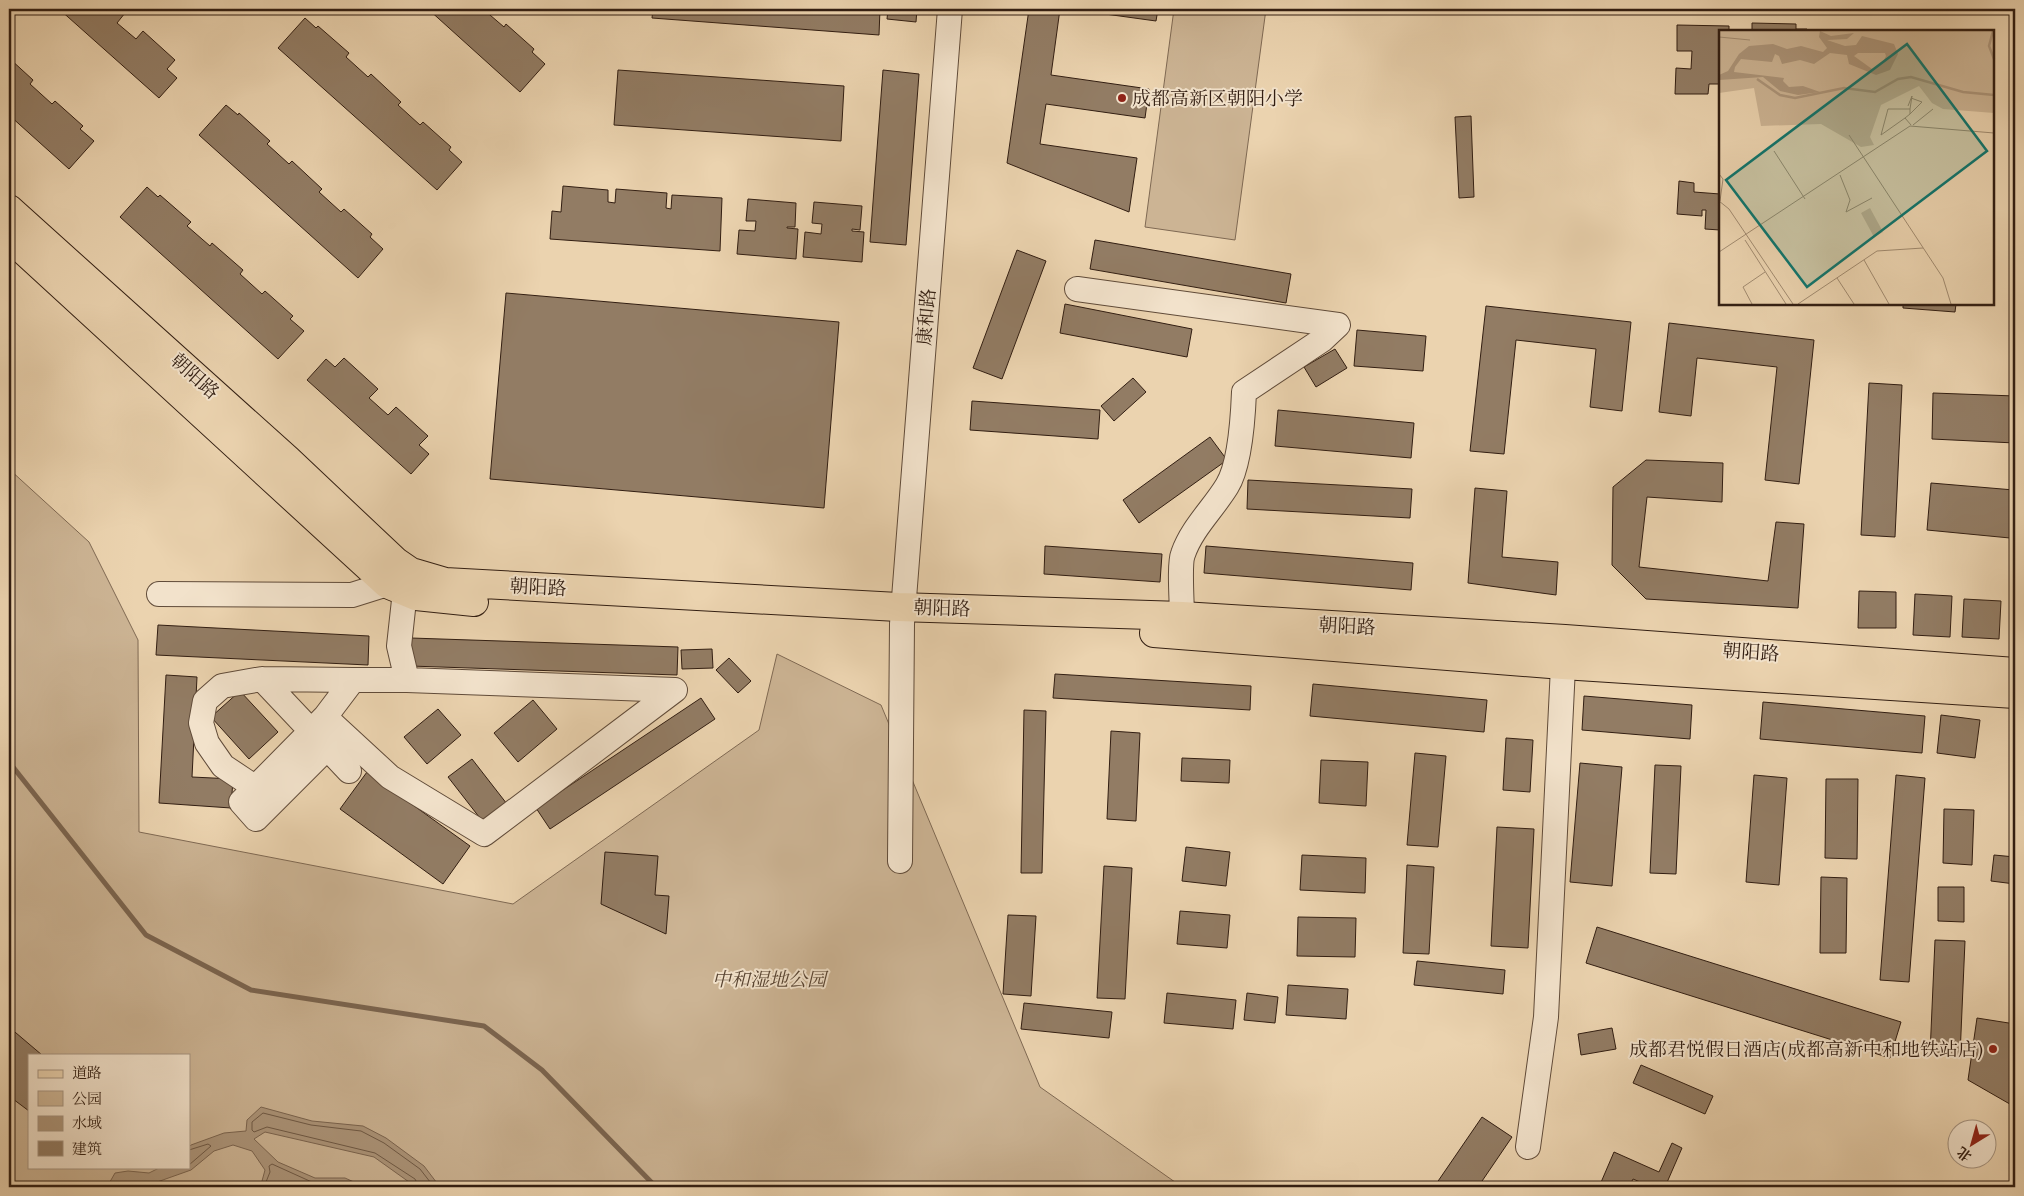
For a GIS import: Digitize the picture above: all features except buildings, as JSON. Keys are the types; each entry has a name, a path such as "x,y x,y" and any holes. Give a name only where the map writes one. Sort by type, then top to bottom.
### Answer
{"main road":[{"name":"朝阳路","path":"9,208 281,454 395,561 411,572 446,582 1172,634 2015,672"},
{"path":"9,237 396,588"},
{"name":"朝阳路","path":"396,588 416,596 452,601 902,616 1182,616 2015,694"}],"street":[{"name":"康和路","path":"900,861 902,616 950,9"},
{"path":"1077,289 1338,325 1322,340 1244,392 1237,456 1228,485 1201,520 1182,555 1182,616"},
{"path":"159,594 352,595 396,588 399,646 407,680"},
{"path":"1528,1147 1546,1017 1564,652"},
{"path":"262,679 321,732 390,777 484,834 675,690 407,680 262,679 222,686 205,701 201,723 207,743 223,766 256,788 321,732 353,680"},
{"path":"321,732 350,771"}],"green space":[{"path":"1174,9 1266,9 1235,240 1145,227"},
{"name":"中和湿地公园","path":"9,469 89,542 138,640 139,832 513,904 759,730 777,654 881,705 1040,1087 1182,1187 9,1187"}],"water":[{"path":"261,1107 312,1121 363,1126 386,1138 424,1166 440,1187 416,1187 374,1157 265,1132 254,1139 278,1162 315,1178 345,1178 365,1187 296,1187 285,1183 274,1187 258,1187 265,1170 252,1151 233,1145 214,1151 191,1170 143,1187 107,1187 115,1173 128,1171 149,1173 159,1168 190,1168 191,1145 224,1133 246,1131 247,1120"}],"waterway":[{"path":"9,762 146,935 251,990 484,1026 542,1070 656,1187"}],"place":[{"name":"成都高新区朝阳小学","path":"1122,98"},
{"name":"成都君悦假日酒店(成都高新中和地铁站店)","path":"1993,1049"}]}
